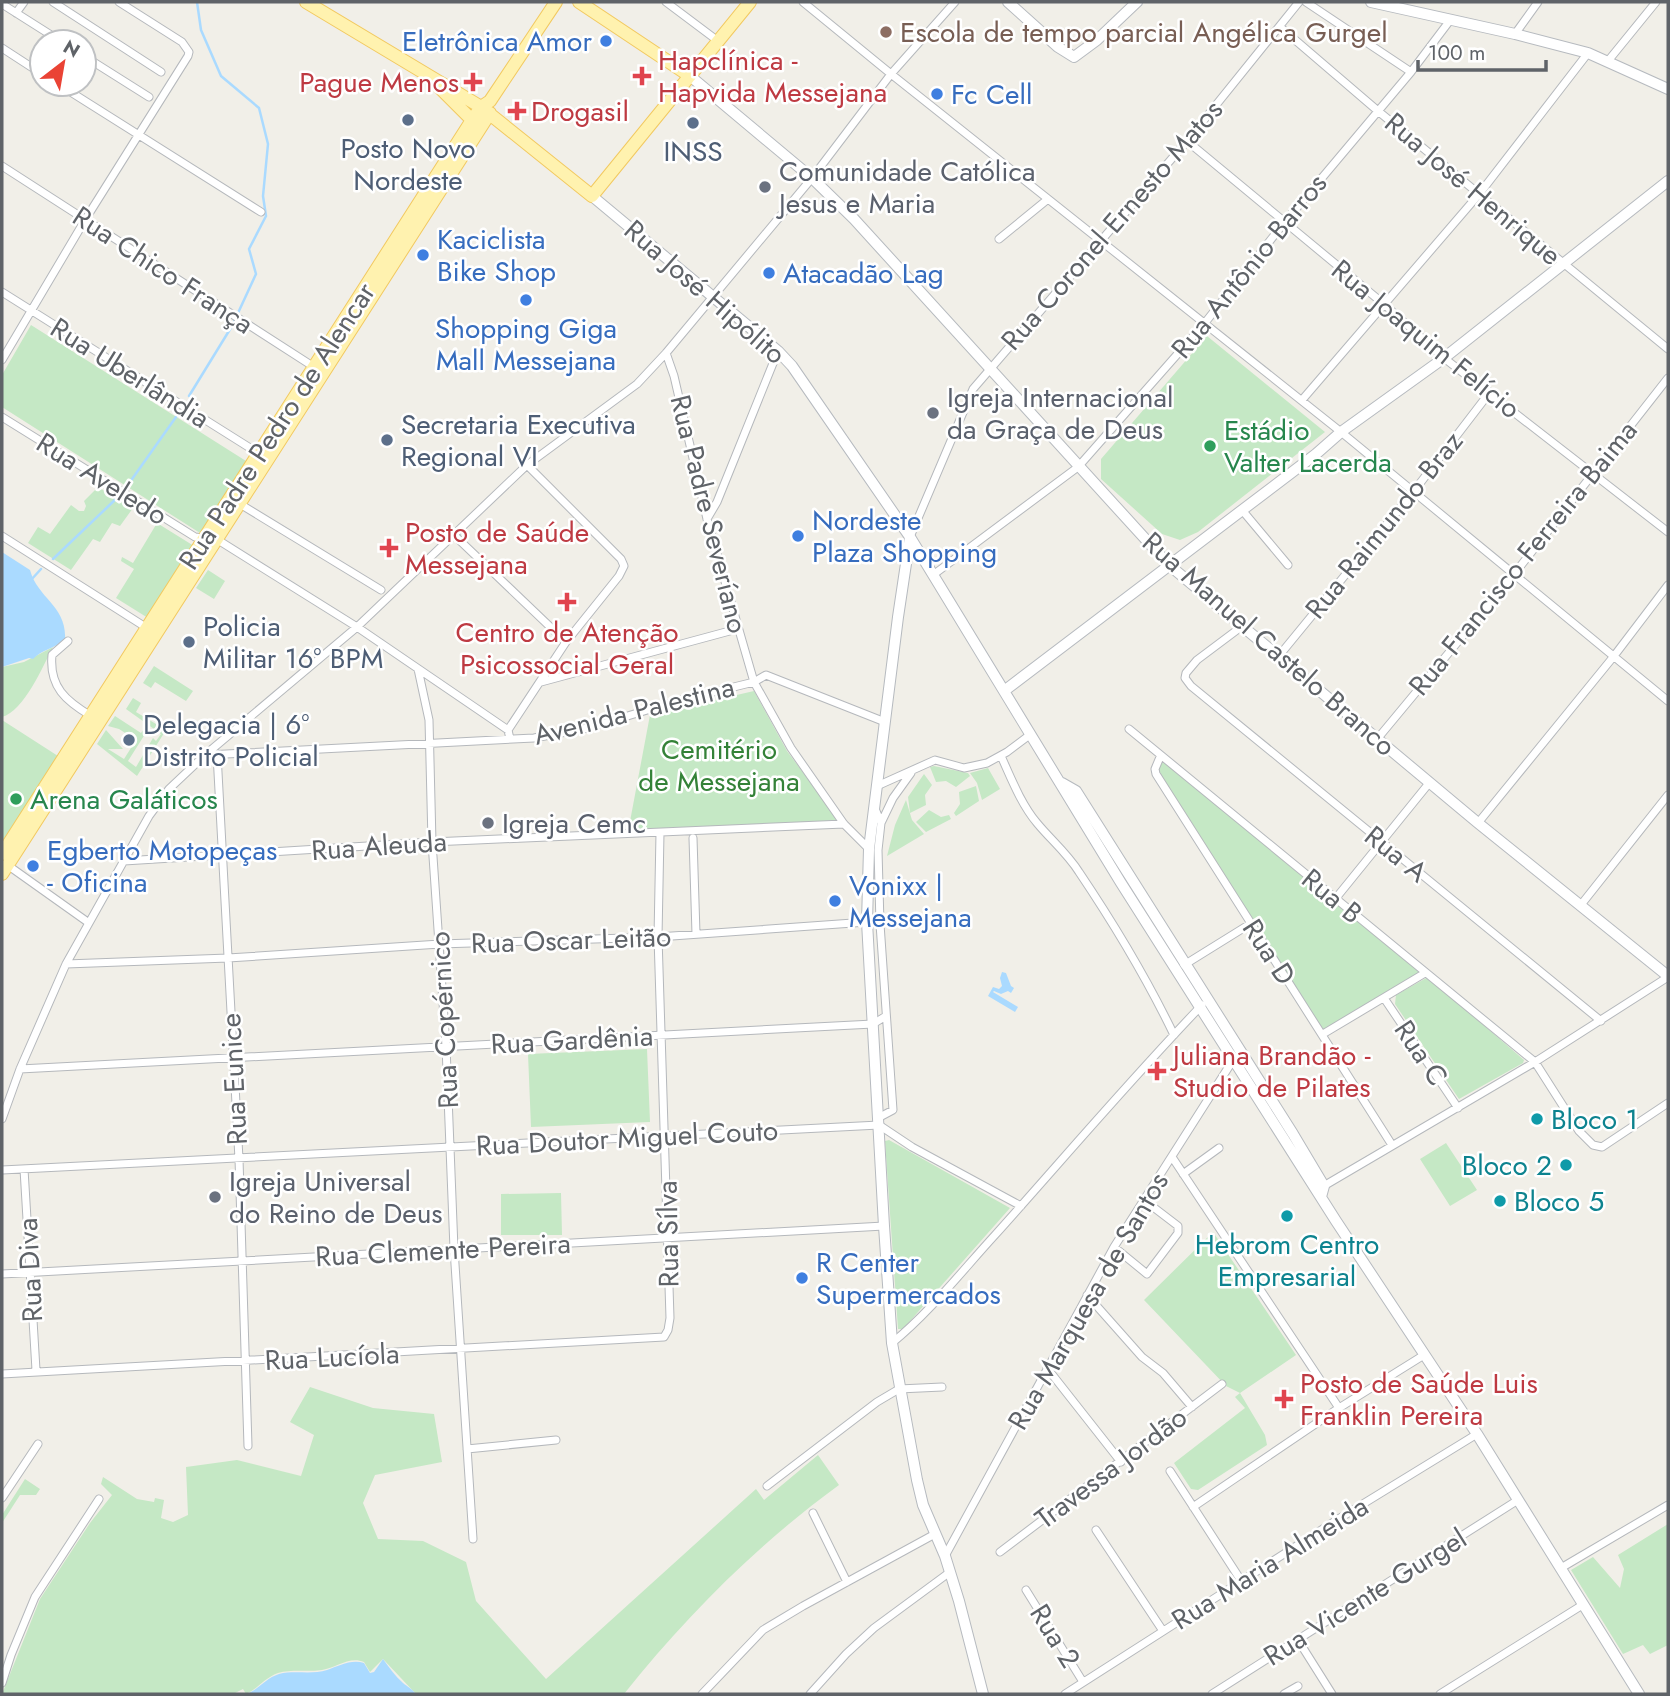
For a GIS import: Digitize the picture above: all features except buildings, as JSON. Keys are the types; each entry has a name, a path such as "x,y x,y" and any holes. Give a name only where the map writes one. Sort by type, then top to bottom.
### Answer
{"main road":[{"name":"Rua José Hipólito","path":"306,2 485,110 592,196"},
{"name":"Rua Padre Pedro de Alencar","path":"3,864 91,716 114,690 147,628 211,539 240,505 319,370 556,2"},
{"path":"579,2 690,76"},
{"path":"592,196 750,2"},
{"path":"427,74 443,94 472,120"},
{"name":"Rua Padre Pedro de Alencar","path":"444,174 472,120 485,110"},
{"name":"Rua Padre Pedro de Alencar","path":"3,864 211,539 258,453 319,370"}],"street":[{"path":"16,13 24,2"},
{"path":"53,2 161,72"},
{"path":"2,360 86,220 185,64 189,52 186,46 119,2"},
{"path":"666,2 718,41"},
{"path":"803,2 1341,432 1668,701"},
{"path":"2,1119 20,1069 66,964 149,816 169,789 205,755 357,627 527,465 626,393 666,353 812,178 891,74 955,2"},
{"path":"1008,2 1058,47 1069,55 1078,56 1137,2"},
{"name":"Rua Coronel Ernesto Matos","path":"910,537 973,389 1186,141 1299,2"},
{"path":"1306,2 1411,72"},
{"path":"1371,2 1416,6 1451,19 1588,53 1668,89"},
{"path":"1515,34 1538,2"},
{"path":"1608,61 1656,2"},
{"path":"2,4 40,28"},
{"name":"Rua Antônio Barros","path":"933,575 1078,467 1204,324 1284,223 1411,72 1451,19"},
{"name":"Rua José Henrique","path":"1280,27 1668,349"},
{"path":"2,48 28,65"},
{"path":"1302,401 1480,193 1588,53"},
{"path":"98,65 149,97"},
{"name":"Rua Manuel Castelo Branco","path":"690,76 812,178 854,219 1169,565 1668,977"},
{"path":"80,98 261,212"},
{"name":"Rua Joaquim Felício","path":"1186,141 1385,305 1444,358 1668,532"},
{"name":"Rua Chico França","path":"2,166 319,370"},
{"path":"1004,691 1666,187"},
{"name":"Rua José Hipólito","path":"592,196 778,351 792,366 910,537 1060,781 1076,791 1204,1003 1424,1355 1584,1604 1637,1694"},
{"path":"999,239 1048,199"},
{"name":"Rua Uberlândia","path":"2,292 258,453"},
{"path":"706,519 717,502 778,351"},
{"name":"Rua Padre Severíano","path":"666,353 674,376 706,519 754,682 791,748 844,824 869,849"},
{"name":"Rua Francisco Ferreira Baima","path":"1378,738 1515,573 1668,378"},
{"name":"Rua Raimundo Braz","path":"1278,657 1414,491 1490,392"},
{"name":"Rua Aveledo","path":"2,417 195,537 211,539 357,627 508,730"},
{"path":"510,739 508,730 566,642 624,568 621,559 527,465"},
{"path":"240,505 381,590"},
{"path":"1242,510 1288,565"},
{"path":"454,535 566,642"},
{"path":"2,536 147,628"},
{"path":"878,1122 893,1110 880,925 869,849 910,537"},
{"path":"1478,822 1614,656 1668,585"},
{"name":"Rua A","path":"1241,627 1190,667 1185,678 1191,686 1601,1021"},
{"path":"541,682 737,629"},
{"path":"68,641 52,655 52,670 66,701 91,716"},
{"name":"Rua Copérnico","path":"418,669 427,706 459,1349 472,1539"},
{"name":"Avenida Palestina","path":"205,755 510,739 588,728 754,682 766,675 885,722"},
{"name":"Rua B","path":"1129,729 1535,1062 1579,1131 1593,1145 1602,1147 1668,1102"},
{"path":"877,786 934,760 972,768 1001,756 1031,734"},
{"name":"Rua Eunice","path":"217,754 239,1159 248,1446"},
{"path":"1001,756 1017,792 1035,821 1062,848 1079,871 1156,997 1174,1035"},
{"name":"Rua D","path":"1160,757 1155,769 1156,774 1392,1145"},
{"path":"911,772 892,798 881,823 867,922 892,1343 917,1480 950,1572 983,1694"},
{"path":"1336,898 1430,782"},
{"path":"1580,906 1668,795"},
{"path":"875,808 881,823"},
{"name":"Rua Aleuda","path":"124,861 432,842 844,824"},
{"name":"Rua Sílva","path":"660,832 658,937 670,1318 668,1330 662,1339"},
{"path":"693,838 696,934"},
{"path":"3,864 89,923"},
{"name":"Rua Oscar Leitão","path":"66,964 229,958 440,944 658,937 867,922 880,925"},
{"path":"1182,966 1250,924"},
{"path":"871,985 883,973"},
{"path":"1323,1034 1424,973"},
{"path":"1321,1191 1392,1145 1535,1062 1668,977"},
{"name":"Rua C","path":"1384,999 1458,1108"},
{"path":"892,1343 907,1331 1021,1206 1105,1108 1204,1003"},
{"path":"873,1024 886,1016"},
{"name":"Rua Gardênia","path":"20,1069 873,1024"},
{"name":"Rua Marquesa de Santos","path":"945,1556 1114,1247 1237,1055"},
{"path":"878,1122 912,1147 1021,1206"},
{"name":"Rua Doutor Miguel Couto","path":"2,1170 666,1137 878,1122"},
{"path":"1183,1174 1219,1148"},
{"path":"1172,1157 1339,1408"},
{"name":"Rua Diva","path":"24,1170 36,1370"},
{"path":"1114,1247 1144,1273 1150,1272 1179,1229 1174,1221 1143,1200"},
{"name":"Rua Clemente Pereira","path":"2,1274 884,1226"},
{"path":"1087,1295 1142,1357 1163,1373 1192,1407"},
{"name":"Rua Lucíola","path":"2,1374 36,1370 662,1339"},
{"path":"1193,1507 1339,1408 1424,1355"},
{"path":"1048,1368 1121,1462"},
{"name":"Travessa Jordão","path":"1000,1552 1222,1384"},
{"path":"766,1486 872,1406 899,1389 942,1387"},
{"name":"Rua Maria Almeida","path":"1065,1694 1477,1434"},
{"path":"467,1449 556,1440"},
{"path":"2,1498 38,1444"},
{"path":"1170,1471 1242,1582"},
{"path":"2,1683 35,1597 99,1499"},
{"name":"Rua Vicente Gurgel","path":"1212,1694 1518,1500"},
{"path":"1561,1568 1668,1505"},
{"path":"813,1513 847,1582"},
{"path":"1096,1530 1163,1631"},
{"path":"702,1694 762,1630 935,1535"},
{"path":"810,1694 874,1628 950,1572"},
{"name":"Rua 2","path":"1026,1590 1083,1682"},
{"path":"1440,1694 1584,1604"},
{"path":"1297,1640 1332,1694"},
{"path":"1284,1694 1298,1686"}],"green space":[{"path":"31,325 246,461 200,533 2,407 2,375"},
{"name":"Estádio Valter Lacerda","path":"1207,336 1325,432 1198,532 1180,540 1162,534 1101,479 1101,459"},
{"path":"98,487 133,508 120,526 112,523 100,542 93,539 71,570 28,543 38,527 50,534 71,505 84,511 84,501"},
{"path":"157,523 194,546 148,618 116,598 134,569 121,561 122,557 133,563"},
{"path":"208,570 225,581 214,599 196,588"},
{"path":"53,647 25,697 10,713 2,717 2,667 24,662"},
{"path":"154,666 193,691 186,701 155,682 151,688 143,683"},
{"name":"Cemitério de Messejana","path":"754,691 787,751 843,826 628,832 650,715"},
{"path":"133,698 141,703 136,712 166,730 137,776 97,744 106,730 123,749 108,749 124,759 136,740 119,729 108,726 115,716 141,733 144,729 147,731 128,761 136,767 153,738 156,741 161,734 126,709"},
{"name":"Arena Galáticos","path":"2,720 58,756 2,842"},
{"path":"1160,758 1425,973 1323,1034 1156,774"},
{"path":"930,767 968,773 970,776 956,787 946,781 936,782"},
{"path":"988,768 1000,789 982,800 977,783 970,773"},
{"path":"924,774 932,785 925,795 926,805 910,813 908,797"},
{"path":"976,786 979,801 956,816 954,813 960,804 959,792"},
{"path":"906,800 912,820 924,834 887,856 895,825"},
{"path":"929,810 941,817 949,815 951,819 926,832 916,822"},
{"path":"1428,977 1524,1060 1523,1063 1459,1099 1395,1004 1396,995"},
{"path":"647,1049 650,1122 531,1127 528,1054"},
{"path":"889,1140 1010,1208 903,1329 898,1329 885,1141"},
{"path":"1446,1143 1477,1190 1450,1206 1420,1159"},
{"path":"561,1193 562,1235 501,1235 501,1194"},
{"path":"1213,1232 1296,1355 1240,1393 1226,1386 1144,1300"},
{"path":"310,1387 373,1408 434,1414 442,1462 375,1475 363,1503 378,1539 423,1541 466,1562 476,1601 546,1679 756,1489 764,1500 818,1455 839,1485 780,1532 724,1582 672,1637 624,1694 416,1694 383,1659 370,1672 364,1662 353,1660 322,1670 278,1673 246,1694 243,1689 233,1694 2,1694 40,1599 90,1523 112,1495 101,1484 103,1477 137,1499 154,1502 155,1498 164,1500 161,1518 173,1522 188,1515 186,1467 237,1460 301,1476 314,1435 290,1422"},
{"path":"1240,1393 1265,1435 1267,1445 1198,1490 1191,1489 1174,1463 1245,1408 1235,1397"},
{"path":"25,1479 40,1489 36,1495 20,1495 2,1523 2,1515"},
{"path":"1668,1524 1668,1645 1650,1654 1643,1645 1623,1654 1571,1570 1593,1557 1620,1588 1624,1569 1618,1555"}],"water":[{"path":"2,552 30,570 39,588 62,618 65,639 33,659 2,667"},
{"path":"1002,972 1006,973 1014,988 1011,993 993,992 1018,1007 1015,1012 988,996 993,987 999,989 1002,986"},
{"path":"383,1659 397,1677 416,1694 247,1694 279,1674 321,1671 354,1662 364,1663 370,1673 374,1672"}],"waterway":[{"path":"189,396 232,326 256,274 249,249 266,216 263,196 268,144 259,108 221,76 201,30 197,2"},
{"path":"125,489 176,417"},
{"path":"53,559 118,497"},
{"path":"31,580 41,569"}],"place":[{"name":"Escola de tempo parcial Angélica Gurgel","path":"886,32"},
{"name":"Eletrônica Amor","path":"606,41"},
{"name":"Hapclínica - Hapvida Messejana","path":"642,76"},
{"name":"Pague Menos","path":"473,82"},
{"name":"Fc Cell","path":"937,94"},
{"name":"Drogasil","path":"517,111"},
{"name":"Posto Novo Nordeste","path":"408,120"},
{"name":"INSS","path":"693,123"},
{"name":"Comunidade Católica Jesus e Maria","path":"765,187"},
{"name":"Kaciclista Bike Shop","path":"423,255"},
{"name":"Atacadão Lag","path":"769,273"},
{"name":"Shopping Giga Mall Messejana","path":"526,300"},
{"name":"Igreja Internacional da Graça de Deus","path":"933,413"},
{"name":"Secretaria Executiva Regional VI","path":"387,440"},
{"name":"Estádio Valter Lacerda","path":"1210,446"},
{"name":"Nordeste Plaza Shopping","path":"798,536"},
{"name":"Posto de Saúde Messejana","path":"389,548"},
{"name":"Centro de Atenção Psicossocial Geral","path":"567,602"},
{"name":"Policia Militar 16º BPM","path":"189,642"},
{"name":"Delegacia | 6° Distrito Policial","path":"129,740"},
{"name":"Arena Galáticos","path":"16,799"},
{"name":"Igreja Cemc","path":"488,823"},
{"name":"Egberto Motopeças - Oficina","path":"33,866"},
{"name":"Vonixx | Messejana","path":"835,901"},
{"name":"Juliana Brandão - Studio de Pilates","path":"1157,1071"},
{"name":"Bloco 1","path":"1537,1119"},
{"name":"Bloco 2","path":"1566,1165"},
{"name":"Igreja Universal do Reino de Deus","path":"215,1197"},
{"name":"Bloco 5","path":"1500,1201"},
{"name":"Hebrom Centro Empresarial","path":"1287,1216"},
{"name":"R Center Supermercados","path":"802,1278"},
{"name":"Posto de Saúde Luis Franklin Pereira","path":"1284,1399"}]}
